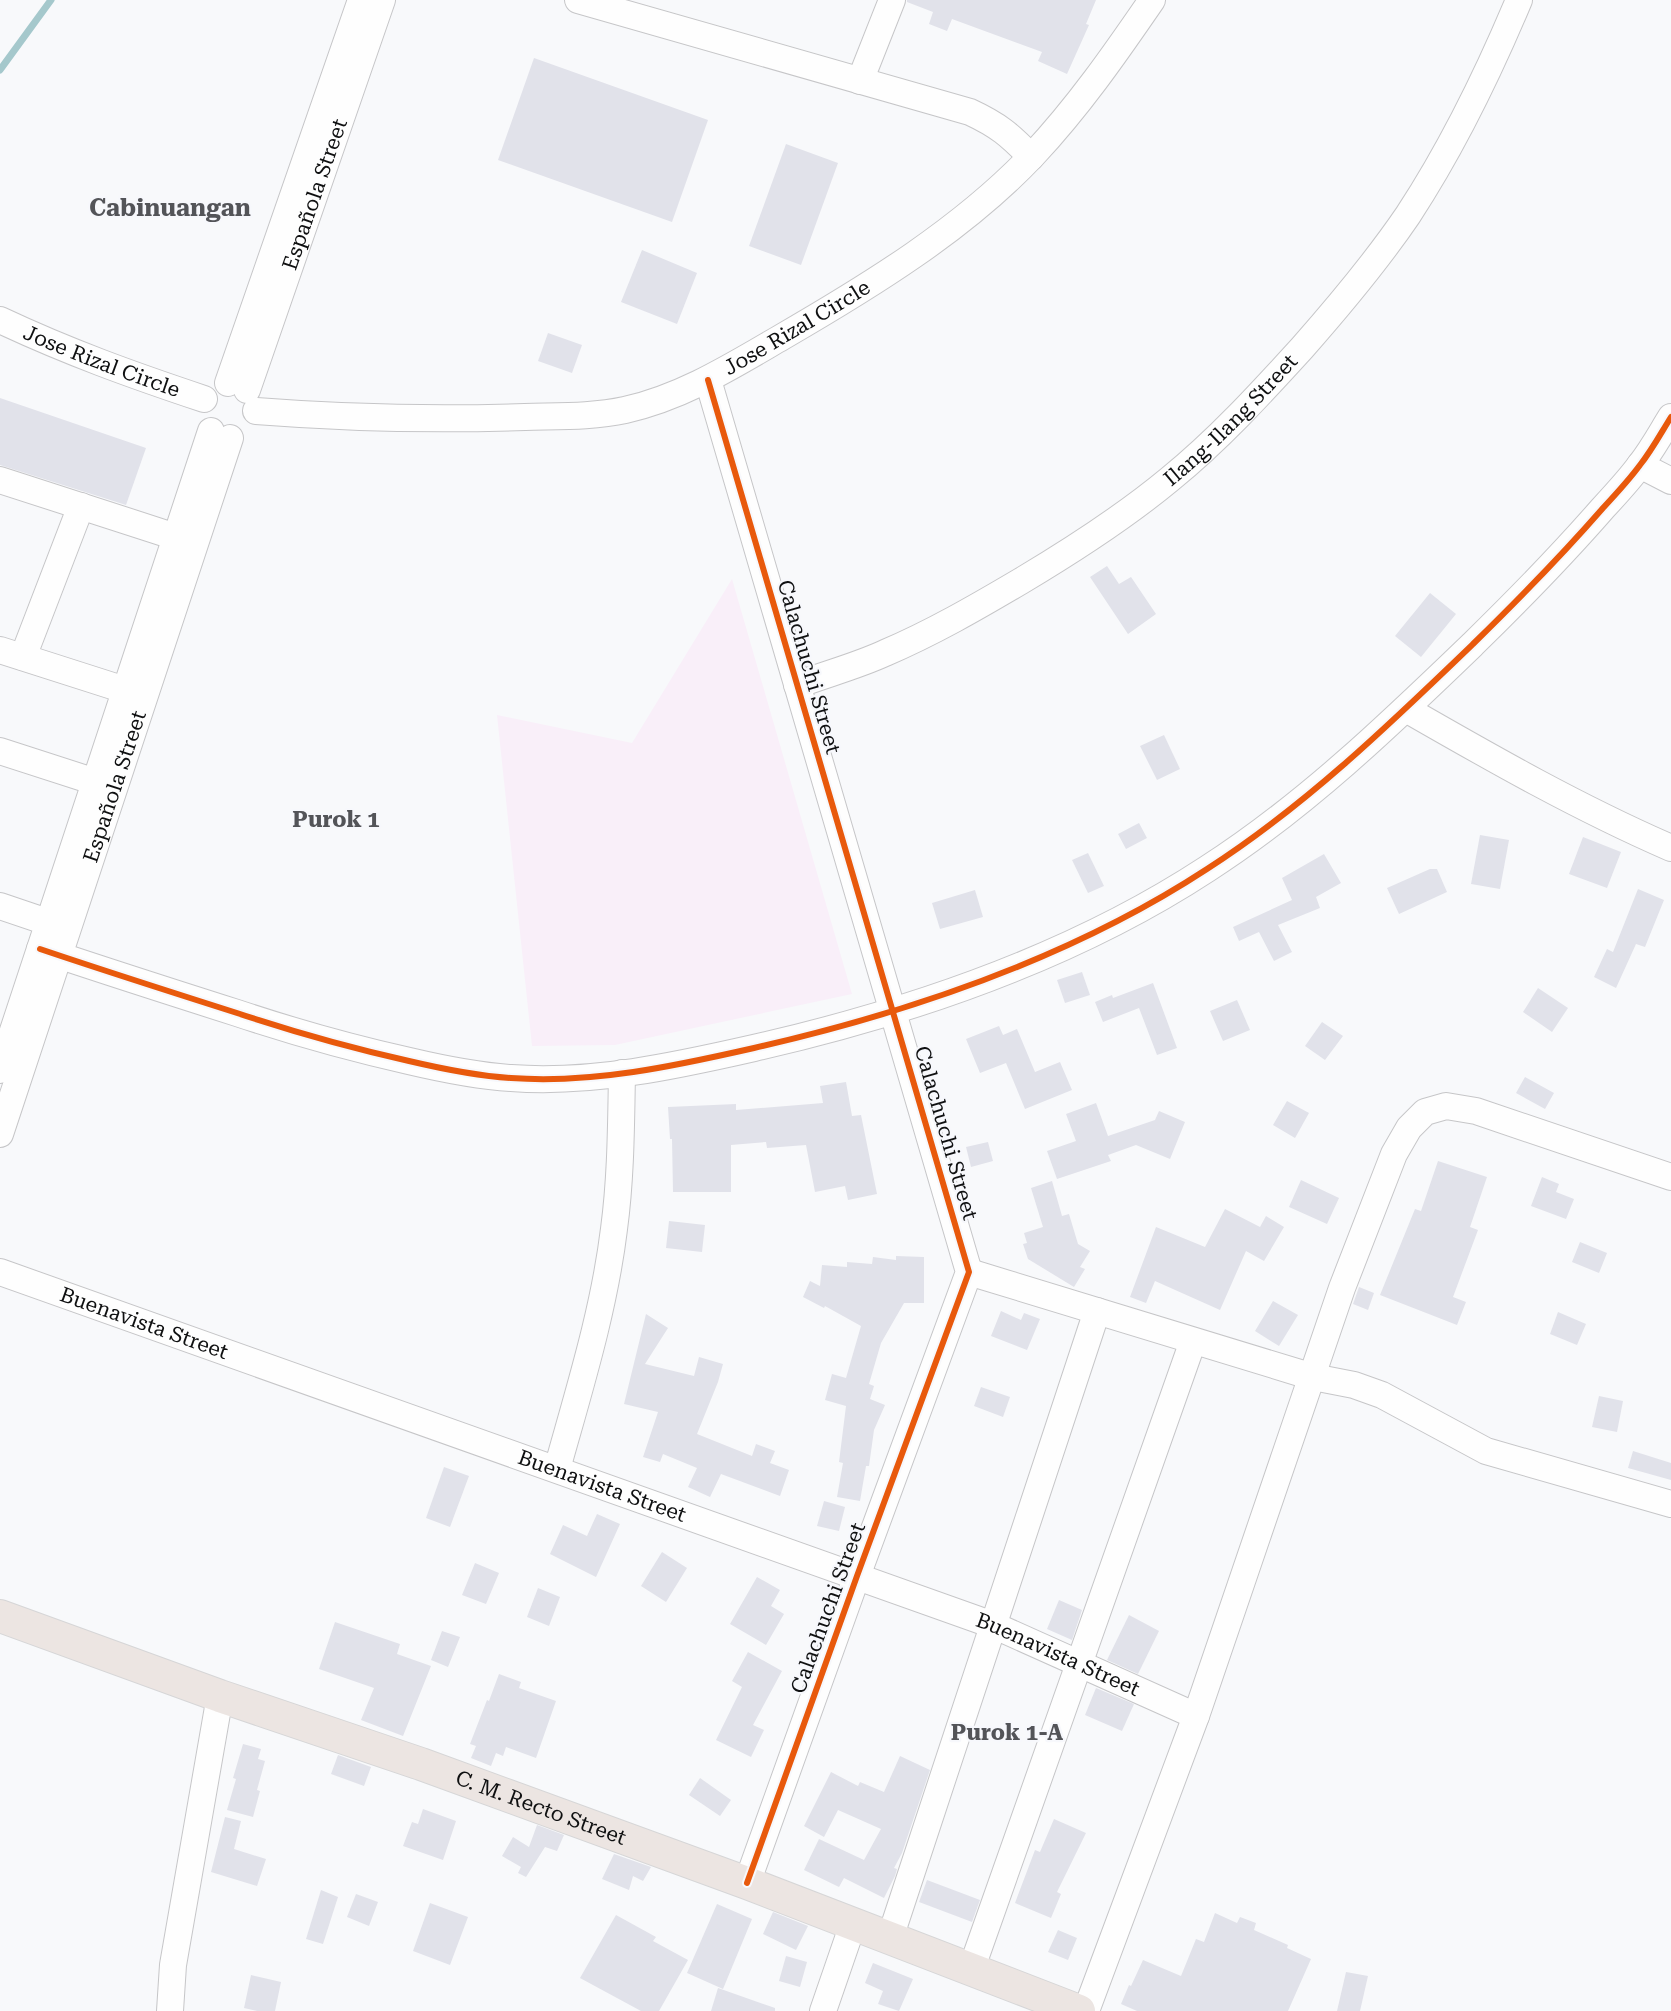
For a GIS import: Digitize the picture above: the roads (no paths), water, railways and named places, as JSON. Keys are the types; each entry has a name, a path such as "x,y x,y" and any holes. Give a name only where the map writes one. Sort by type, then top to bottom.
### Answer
{"main road":[{"name":"C. M. Recto Street","path":"0,1616 220,1696 421,1764 747,1883 1079,2011"}],"street":[{"name":"Española Street","path":"244,394 361,0"},
{"name":"Española Street","path":"244,394 382,0"},
{"path":"578,0 970,112 992,122 1008,133 1031,157"},
{"path":"860,81 891,0"},
{"name":"Jose Rizal Circle","path":"244,394 398,418 573,415 623,410 665,399 708,380 872,283 928,245 975,208 1031,157 1067,117 1104,70 1152,0"},
{"name":"Ilang-Ilang Street","path":"797,685 882,655 933,631 1010,588 1116,522 1172,478 1217,437 1257,398 1317,331 1366,272 1408,214 1472,102 1520,0"},
{"name":"Jose Rizal Circle","path":"0,320 67,351 204,399"},
{"name":"Calachuchi Street","path":"708,380 969,1272 747,1883"},
{"path":"214,387 244,394 251,426 238,436 221,434 202,416 204,399 214,387"},
{"path":"49,953 302,1035 448,1070 511,1078 568,1078 622,1073 712,1058 893,1011 1024,966 1131,915 1208,869 1273,822 1406,710 1574,541 1640,465 1671,417"},
{"name":"Española Street","path":"105,785 125,690 176,537 221,434"},
{"name":"Española Street","path":"0,1134 49,953 221,434"},
{"path":"1640,465 1671,482"},
{"path":"0,480 176,537"},
{"path":"81,506 11,653 125,690"},
{"path":"1406,710 1611,822 1671,848"},
{"path":"0,752 105,785"},
{"path":"0,906 58,925"},
{"name":"Española Street","path":"0,1070 49,953"},
{"path":"557,1469 592,1347 614,1231 621,1164 622,1073"},
{"path":"1086,2011 1196,1716 1342,1288 1394,1154 1409,1128 1425,1112 1446,1106 1476,1111 1671,1177"},
{"name":"Buenavista Street","path":"0,1272 993,1625 1196,1716"},
{"path":"969,1272 1313,1377 1354,1385 1382,1395 1486,1451 1671,1504"},
{"path":"890,1938 1097,1311"},
{"path":"971,1970 1193,1341"},
{"path":"170,2011 173,1965 220,1696"},
{"path":"823,2011 854,1924"}],"waterway":[{"path":"0,70 51,0"}],"district":[{"name":"Cabinuangan","path":"170,208"},
{"name":"Purok 1","path":"336,819"},
{"name":"Purok 1-A","path":"1007,1732"}]}
